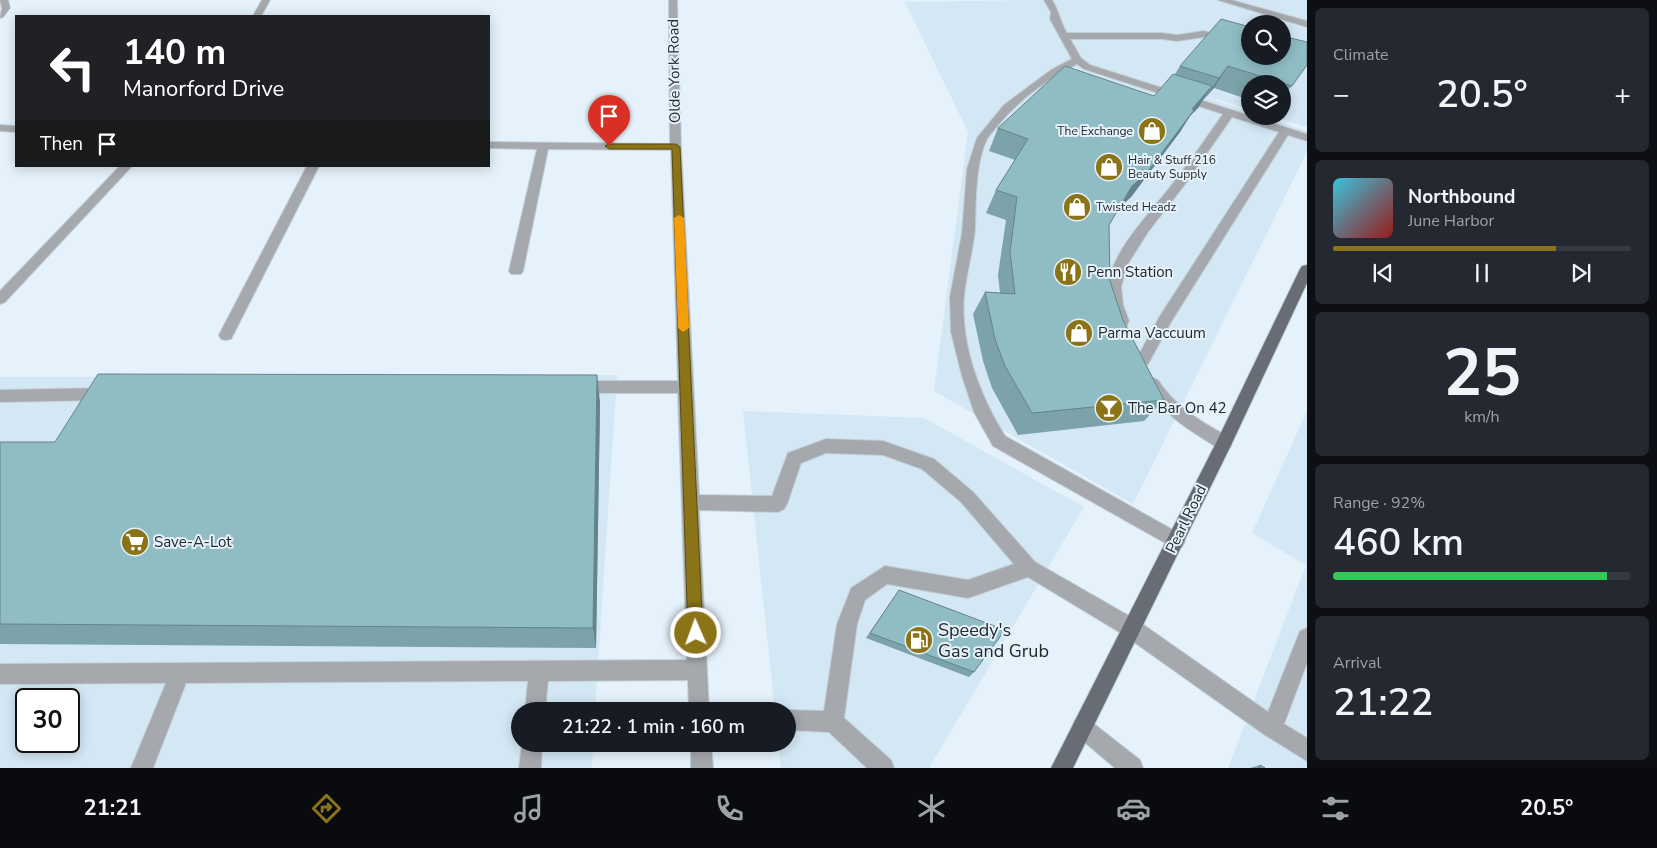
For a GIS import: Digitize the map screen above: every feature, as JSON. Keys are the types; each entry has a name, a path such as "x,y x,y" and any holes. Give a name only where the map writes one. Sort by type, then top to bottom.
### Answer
{"main road":[{"name":"Pearl Road","path":"1062,768 1305,278"}],"street":[{"path":"0,16 6,8 4,0"},
{"path":"258,15 266,0"},
{"name":"Olde York Road","path":"673,0 676,147 699,702"},
{"path":"1048,0 1054,12 1054,19 1077,60 1087,67 1307,138"},
{"path":"1222,0 1307,24"},
{"path":"1064,36 1162,36 1177,38 1204,34 1241,44"},
{"path":"1077,60 1054,72 1031,88 1008,107 982,138 973,169 968,233 957,297 958,332 969,376 982,412 999,441 1176,541"},
{"path":"1127,330 1119,314 1115,292 1116,278 1120,266 1135,242 1193,166 1229,114"},
{"path":"0,128 15,129"},
{"path":"1143,360 1165,320 1286,131"},
{"path":"490,145 676,147"},
{"path":"516,271 543,146"},
{"path":"0,299 126,167"},
{"path":"226,335 311,167"},
{"path":"1135,345 1155,388 1173,410 1224,443"},
{"path":"565,387 686,387"},
{"path":"0,396 120,394"},
{"path":"691,502 778,504 794,458 826,446 883,448 928,464 967,497 1030,568 1132,628 1272,728 1307,750"},
{"path":"833,722 847,624 858,594 886,575 968,589 1030,568"},
{"path":"1272,728 1307,638"},
{"path":"536,702 538,670"},
{"path":"0,674 697,670"},
{"path":"142,768 180,673"},
{"path":"796,720 833,722 883,768"},
{"path":"1082,728 1132,768"},
{"path":"530,768 531,752"},
{"path":"701,752 702,768"}],"shaded area":[{"path":"1307,0 1307,127 1291,122 1291,75 1241,75 1241,107 1139,75 1241,109 1241,125 1289,125 1307,131 1307,152 1133,504 934,391 968,132 905,2"},
{"path":"617,375 596,702 511,702 511,752 593,752 592,768 0,768 0,377"},
{"path":"743,411 924,418 1084,507 929,768 781,768 779,752 796,752 796,702 774,702"},
{"path":"1307,411 1307,768 1228,768 1306,565 1252,533"}],"building":[{"path":"1221,19 1241,25 1241,65 1291,65 1291,38 1307,42 1307,65 1292,86 1291,75 1257,75 1228,66 1219,78 1180,66"},
{"path":"1065,66 1154,96 1173,74 1212,86 1192,109 1194,110 1145,175 1132,186 1109,225 1110,281 1123,320 1164,400 1032,413 1005,366 995,339 985,292 1015,294 1010,252 1017,197 996,190 1028,139 998,128"},
{"path":"98,374 597,375 593,628 0,624 0,442 55,442"},
{"path":"899,590 1005,630 974,672 870,633"}],"slow traffic":[{"path":"679,218 683,328"}],"place":[{"name":"The Exchange","path":"1152,131"},
{"name":"Hair & Stuff 216 Beauty Supply","path":"1109,167"},
{"name":"Twisted Headz","path":"1077,207"},
{"name":"Penn Station","path":"1068,272"},
{"name":"Parma Vaccuum","path":"1079,333"},
{"name":"The Bar On 42","path":"1109,408"},
{"name":"Save-A-Lot","path":"135,542"},
{"name":"Speedy's Gas and Grub","path":"919,640"}],"route":[{"path":"609,146 676,147 696,633"}]}
